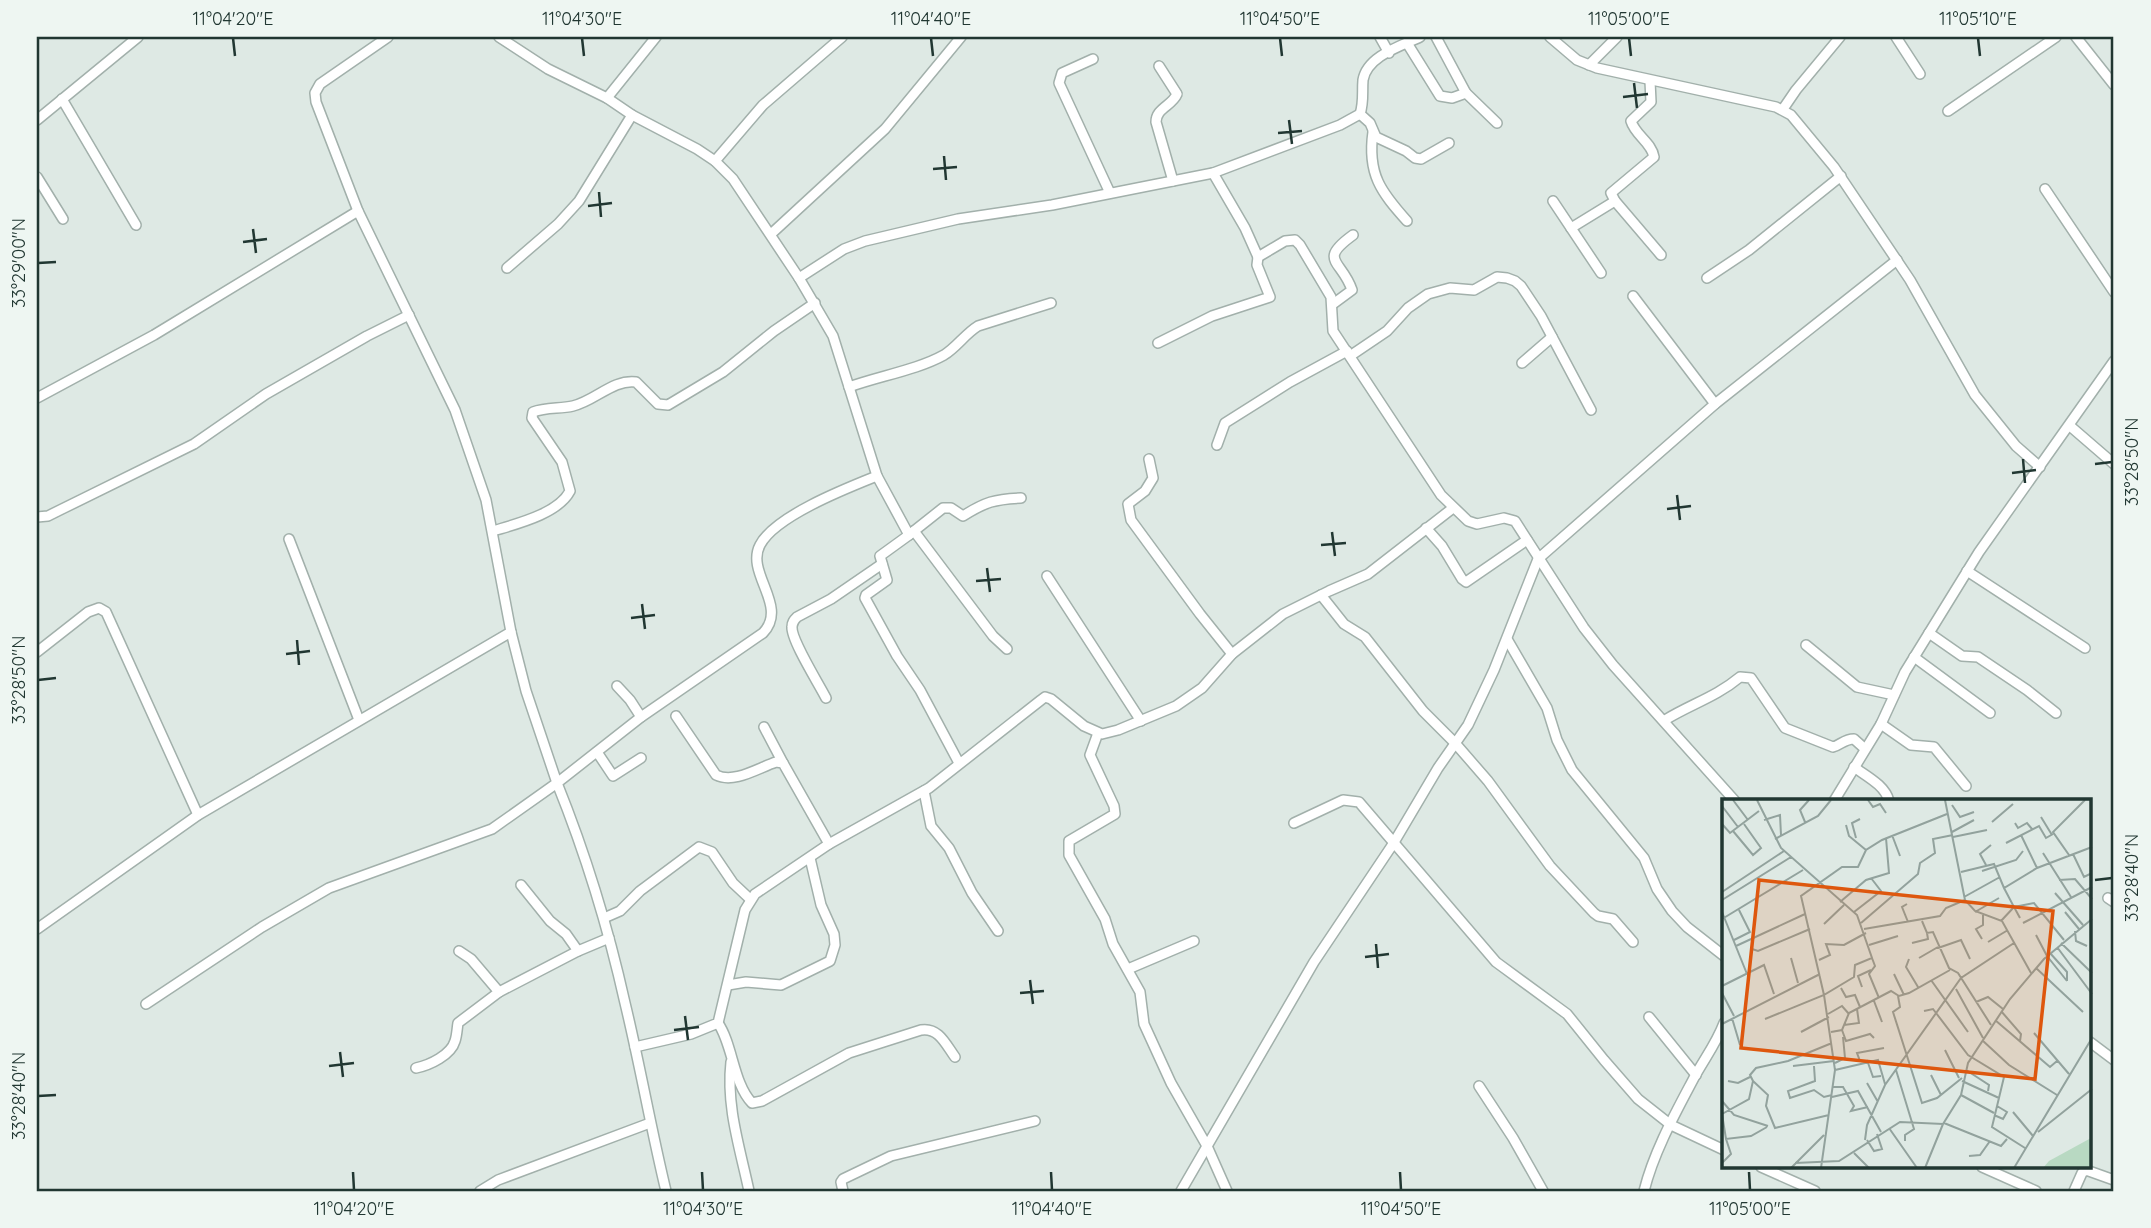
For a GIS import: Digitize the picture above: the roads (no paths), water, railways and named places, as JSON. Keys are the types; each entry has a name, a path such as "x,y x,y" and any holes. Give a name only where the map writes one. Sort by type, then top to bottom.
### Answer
{"street":[{"path":"37,120 138,37"},
{"path":"388,37 320,84 315,93 316,102 358,211 455,410 486,500 511,632 531,711 579,839 604,918 666,1191"},
{"path":"499,37 548,69 607,98 632,115 697,149 733,178 815,303 833,336 877,476 911,533 993,636 1007,649"},
{"path":"607,98 656,37"},
{"path":"715,161 764,105 842,37"},
{"path":"771,234 885,129 961,37"},
{"path":"1380,37 1389,53"},
{"path":"1360,114 1366,72 1370,64 1420,37"},
{"path":"1436,37 1466,93 1497,123"},
{"path":"1550,37 1570,55 1589,65 1651,85 1787,112 1841,176 1897,260 1975,395 2017,446 2040,467"},
{"path":"1589,65 1617,37"},
{"path":"1896,37 1920,74"},
{"path":"1948,111 2056,37"},
{"path":"2076,37 2114,85"},
{"path":"1787,112 1796,90 1838,38"},
{"path":"1407,43 1440,96 1452,98 1466,93"},
{"path":"1093,59 1062,73 1059,83 1110,193"},
{"path":"1159,66 1177,94 1174,101 1156,116 1173,181"},
{"path":"1651,85 1651,102 1631,121 1652,149 1654,157 1612,190 1612,196 1661,255"},
{"path":"62,99 136,225"},
{"path":"799,278 844,249 907,229 1213,173 1340,125 1360,114"},
{"path":"1360,114 1366,118 1381,141 1406,151 1415,158 1421,159 1433,154 1449,143"},
{"path":"507,268 558,224 579,201 632,115"},
{"path":"1373,131 1371,145 1375,179 1386,197 1407,221"},
{"path":"1158,342 1212,316 1270,297 1257,265 1258,257 1245,228 1213,173"},
{"path":"1707,278 1749,250 1841,176"},
{"path":"37,177 63,219"},
{"path":"2045,189 2114,292"},
{"path":"1553,201 1601,273"},
{"path":"1571,228 1615,201"},
{"path":"37,398 154,335 358,211"},
{"path":"1333,304 1352,289 1335,262 1334,254 1337,247 1353,235"},
{"path":"1258,257 1285,241 1295,240 1321,278 1333,304 1333,331 1441,495 1468,522 1477,524 1504,518 1515,520 1591,638 1733,799"},
{"path":"1181,1191 1314,962 1393,844 1480,702 1538,559 1715,404 1897,260"},
{"path":"1217,445 1225,423 1290,382 1348,354 1387,331 1428,293 1450,288 1474,290 1501,276 1521,286 1591,410"},
{"path":"1633,296 1715,404"},
{"path":"493,531 532,519 569,494 569,483 562,462 532,418 533,412 573,406 617,385 632,381 658,404 668,405 723,372 774,331 815,303"},
{"path":"849,387 937,358 978,326 1051,303"},
{"path":"37,517 48,516 194,444 266,394 409,315"},
{"path":"1522,363 1552,337"},
{"path":"1835,799 1881,724 1914,657 1967,571 2114,361"},
{"path":"2070,426 2114,464"},
{"path":"1149,458 1153,471 1151,484 1128,504 1128,513 1232,654"},
{"path":"146,1004 262,927 329,888 492,829 557,783 641,717 706,674 770,625 772,614 757,560 760,544 812,505 877,476"},
{"path":"959,763 920,690 897,656 865,598 886,582 882,554 943,508 951,508 963,516 994,499 1021,498"},
{"path":"955,1058 936,1031 929,1028 849,1053 770,1097 752,1103 731,1062 727,1039 718,1023 750,899 829,844 924,791 1045,698 1051,699 1068,715 1098,733 1108,733 1141,721 1192,696 1232,654 1283,614 1368,574 1453,508"},
{"path":"1426,528 1442,546 1466,582 1527,540"},
{"path":"289,539 359,720"},
{"path":"826,698 797,644 792,631 793,622 882,564"},
{"path":"1967,571 2085,648"},
{"path":"1047,576 1141,721"},
{"path":"1321,594 1344,624 1365,637 1423,711 1488,781 1550,866 1594,913 1616,921 1633,942"},
{"path":"37,652 88,612 99,608 106,612 198,815"},
{"path":"37,929 198,815 511,632"},
{"path":"1929,634 1962,656 1978,657 2056,713"},
{"path":"1507,639 1547,708 1557,740 1572,769 1644,858 1657,889 1672,911 1687,928 1722,954"},
{"path":"1806,645 1857,687 1894,695"},
{"path":"1914,657 1990,713"},
{"path":"1665,720 1687,707 1713,697 1745,676 1751,678 1781,723 1791,732 1833,747 1846,740 1854,740 1864,748"},
{"path":"617,686 641,717"},
{"path":"677,716 716,775 721,778 733,778 776,762 783,763"},
{"path":"1881,724 1911,745 1934,747 1966,786"},
{"path":"764,727 829,844"},
{"path":"1098,733 1090,755 1114,806 1115,814 1074,837 1069,841 1068,851 1105,919 1113,944 1140,992 1144,1024 1171,1083 1207,1146 1227,1191"},
{"path":"597,752 612,776 641,758"},
{"path":"1854,767 1881,788 1888,799"},
{"path":"924,791 931,827 949,848 972,893 998,931"},
{"path":"1294,823 1343,800 1359,802 1496,962 1561,1009 1630,1091 1671,1125 1722,1149"},
{"path":"604,918 620,911 640,891 699,847 712,852 733,883 750,899"},
{"path":"728,985 746,982 780,985 830,961 835,945 834,934 821,905 810,858"},
{"path":"521,885 578,951"},
{"path":"416,1068 447,1052 455,1040 458,1023 499,992 609,938"},
{"path":"1128,969 1194,941"},
{"path":"459,951 471,959 499,992"},
{"path":"1649,1017 1696,1075"},
{"path":"635,1047 691,1034 718,1023"},
{"path":"1644,1191 1653,1163 1671,1125 1722,1028"},
{"path":"2092,1044 2114,1060"},
{"path":"731,1062 729,1077 732,1116 749,1191"},
{"path":"1479,1086 1543,1191"},
{"path":"843,1191 843,1178 891,1156 1035,1121"},
{"path":"480,1191 498,1180 650,1123"},
{"path":"1763,1168 1815,1191"},
{"path":"1984,1168 2036,1191"},
{"path":"2074,1191 2082,1173 2087,1170 2114,1180"}]}
